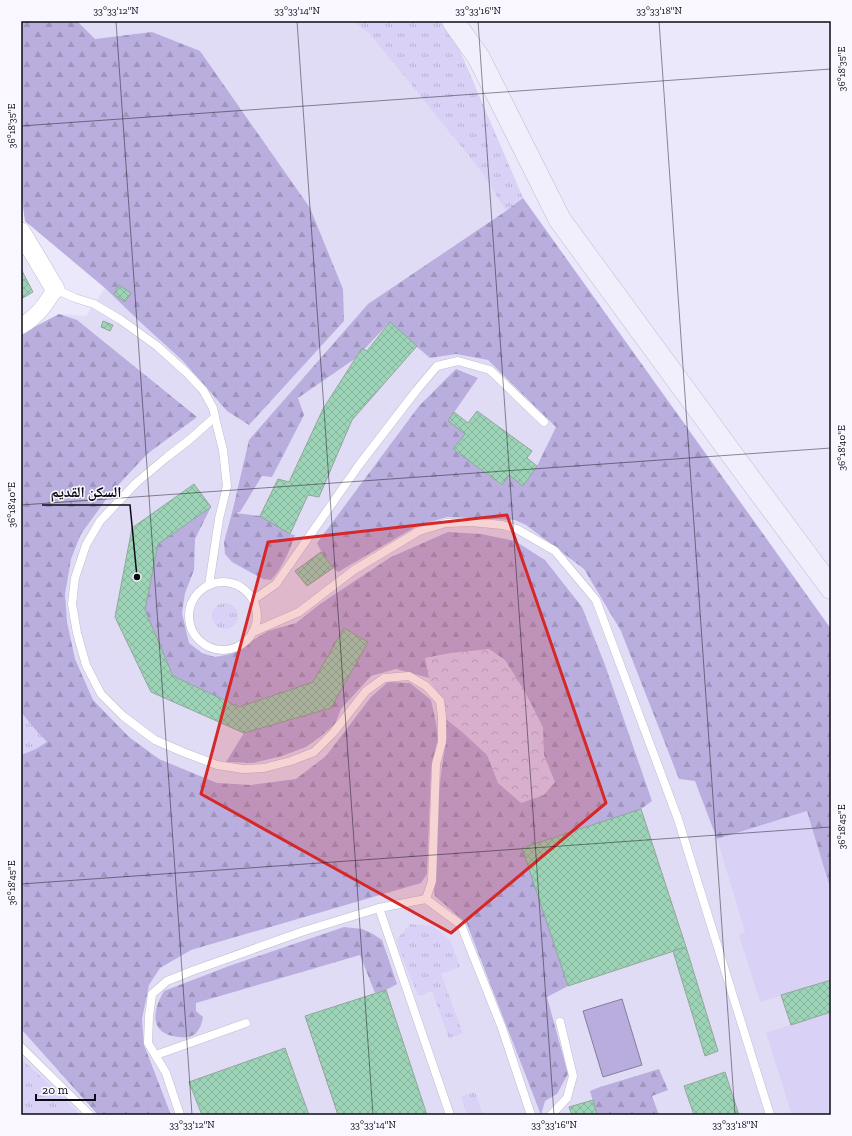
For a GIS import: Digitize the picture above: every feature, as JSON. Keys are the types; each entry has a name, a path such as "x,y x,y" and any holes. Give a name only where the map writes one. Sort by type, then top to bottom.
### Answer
{"main road":[{"path":"453,21 478,58 560,220 747,476 831,588"}],"street":[{"path":"21,232 54,289 42,309 21,326"}],"lane":[{"path":"54,289 94,304 157,346 187,373 203,390 213,408 224,450 227,486 219,519 209,585"},
{"path":"253,600 276,584 359,465 437,366 458,361 490,370 544,422"},
{"path":"215,418 136,483 100,522 86,545 75,578 72,604 77,633 86,665 101,694 123,716 155,740 218,765 243,769 264,768 292,761 314,752 333,733 366,691 384,678 409,676 426,686 440,701 442,717 442,742 436,764 432,881 426,899"},
{"path":"252,632 299,612 354,570 419,531 446,523 471,522 502,525 517,529 555,551 596,600 678,819 770,1115"},
{"path":"219,582 238,586 253,600 256,610 256,622 252,632 245,642 236,648 224,650 213,649 202,643 194,635 190,624 189,612 192,601 209,585 219,582"},
{"path":"180,1115 166,1073 148,1043 149,1016 152,994 167,981 304,931 379,908 426,899 461,925 502,1028 531,1115"},
{"path":"379,908 449,1112"},
{"path":"551,1115 567,1098 573,1076 560,1022"},
{"path":"156,1055 246,1023"},
{"path":"21,1048 90,1115"}],"highlighted area":[{"path":"507,515 606,803 451,933 201,794 268,542"}],"shaded area":[{"path":"21,21 446,21 448,23 523,198 831,629 831,1115 98,1115 86,1100 77,1111 21,1058 21,334 59,314 86,316 105,288 25,221 21,191"},
{"path":"622,999 642,1065 603,1077 583,1011"}],"green space":[{"path":"21,21 77,21 95,39 152,32 200,51 310,208 343,289 344,321 249,425 227,411 183,361 105,288 25,221 21,191"},
{"path":"352,21 446,21 448,23 523,198 506,211 482,172 370,34"},
{"path":"523,198 831,629 831,891 806,812 717,839 695,781 679,779 621,631 584,569 526,525 515,520 447,517 417,526 338,572 323,555 317,543 419,406 456,369 478,378 448,421 465,434 454,449 501,485 509,475 524,485 537,466 556,427 488,360 456,354 430,358 389,323 356,358 298,398 304,415 272,477 262,476 240,512 235,513 260,516 290,534 295,535 279,570 271,580 263,579 232,562 225,554 224,542 249,440 368,304"},
{"path":"59,314 77,320 197,417 147,454 110,494 81,534 71,559 65,594 67,622 75,659 93,700 129,737 159,759 217,783 251,785 296,779 326,756 371,697 388,682 410,683 431,700 436,723 438,739 431,769 427,874 421,883 191,950 160,968 149,985 142,1019 144,1045 171,1115 98,1115 22,1030 21,1027 21,755 36,749 47,742 21,712 21,334"},
{"path":"211,507 195,539 194,570 185,593 182,613 189,643 202,653 215,657 238,651 268,631 296,623 320,604 391,557 448,532 481,534 515,541 545,560 582,607 605,665 652,801 641,809 523,849 568,986 547,997 568,1074 557,1094 545,1101 541,1115 467,924 435,896 434,889 436,876 439,789 447,736 446,719 441,696 429,678 396,669 371,676 341,709 335,724 320,737 306,747 282,756 253,763 226,762 244,733 313,682 239,707 173,676 145,610 158,544"},
{"path":"225,603 234,607 238,616 234,625 225,629 216,625 212,616 216,607"},
{"path":"489,649 505,660 524,690 543,727 544,755 555,782 544,795 521,803 498,783 487,755 446,719 441,696 429,678 425,658 450,653"},
{"path":"21,712 47,742 36,749 21,755"},
{"path":"807,811 831,891 831,980 760,1002 739,935 745,932 717,839"},
{"path":"410,924 433,926 450,940 460,967 441,974 463,1033 449,1039 432,991 418,996 399,949 397,939"},
{"path":"344,927 362,929 382,940 397,984 386,990 375,993 360,955 196,1003 196,1011 203,1017 198,1030 192,1036 184,1037 170,1035 163,1032 158,1027 155,1015 164,991 229,966"},
{"path":"831,1012 831,1115 792,1115 766,1033"},
{"path":"21,1058 77,1111 82,1115 21,1115"},
{"path":"659,1069 668,1090 652,1096 659,1115 597,1115 590,1091"},
{"path":"475,1092 483,1115 467,1115 461,1096"}],"building":[{"path":"21,269 33,292 21,299"},
{"path":"119,285 131,293 125,302 114,294"},
{"path":"103,321 113,325 110,331 101,327"},
{"path":"390,322 417,346 352,420 319,497 308,495 290,534 260,516 278,479 289,482 323,409 362,348 367,351"},
{"path":"477,411 532,451 527,458 537,466 523,486 509,475 502,485 453,449 465,434 448,421 454,412 468,423"},
{"path":"194,484 211,507 158,544 145,610 173,676 239,707 313,682 344,628 368,642 331,708 244,733 151,692 115,617 132,528"},
{"path":"321,552 333,568 307,586 295,571"},
{"path":"641,809 686,947 568,986 522,848"},
{"path":"686,947 718,1051 705,1056 673,951"},
{"path":"831,980 831,1012 791,1025 781,995"},
{"path":"386,990 427,1115 338,1115 305,1016"},
{"path":"285,1048 309,1115 202,1115 189,1082"},
{"path":"725,1072 739,1115 694,1115 684,1086"},
{"path":"593,1100 597,1115 572,1115 569,1107"}],"place":[{"name":"السكن القديم","path":"137,577"}]}
